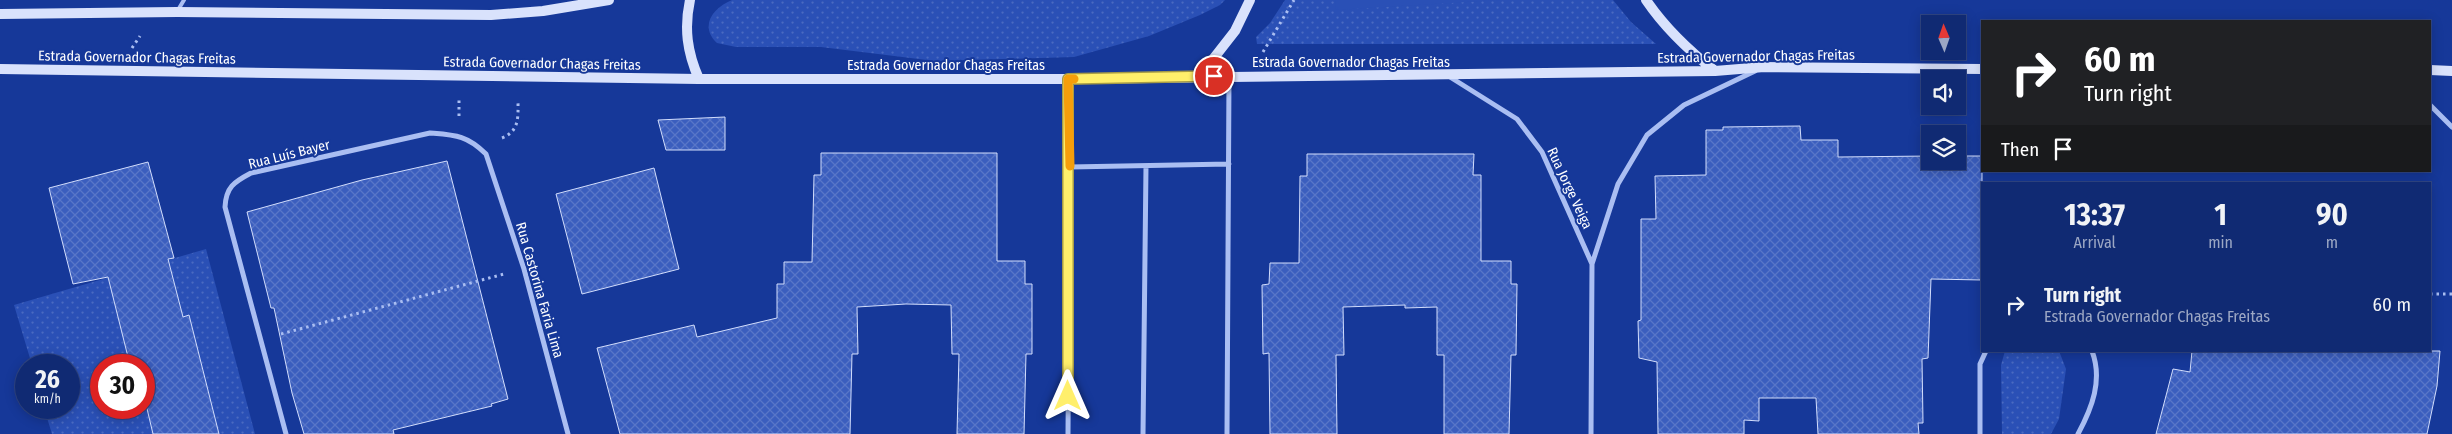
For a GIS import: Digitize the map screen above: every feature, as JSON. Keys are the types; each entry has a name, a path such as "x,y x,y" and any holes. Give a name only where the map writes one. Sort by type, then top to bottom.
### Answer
{"main road":[{"path":"0,14 177,12 491,15 543,11 609,0"},
{"path":"690,0 686,19 686,33 692,63 699,79"},
{"path":"1199,77 1235,30 1250,0"},
{"path":"1646,0 1666,28 1715,71"},
{"name":"Estrada Governador Chagas Freitas","path":"0,69 699,79 1068,79 1715,71 1764,67 1981,69"},
{"path":"2431,70 2452,70"}],"street":[{"name":"Rua Jorge Veiga","path":"1591,434 1592,264 1618,184 1647,136 1684,105 1764,67"},
{"name":"Rua Jorge Veiga","path":"1448,75 1517,119 1542,152 1592,264"},
{"path":"1228,434 1229,76"},
{"path":"1068,79 1070,166 1068,434"},
{"path":"2431,106 2452,128"},
{"name":"Rua Luís Bayer","path":"286,434 225,207 226,195 234,182 251,173 430,132 458,136 474,142 486,154"},
{"name":"Rua Castorina Faria Lima","path":"486,154 524,269 568,434"},
{"path":"1070,166 1229,164"},
{"path":"1143,434 1146,166"},
{"path":"1980,434 1980,364 1986,352"},
{"path":"2078,434 2092,407 2097,365 2092,352"}],"lane":[{"path":"177,12 184,0"}],"path":[{"path":"1249,76 1294,0"},
{"path":"115,71 156,12"},
{"path":"458,136 460,75"},
{"path":"474,142 505,137 515,128 518,123 518,76"},
{"path":"261,340 524,269"},
{"path":"2431,294 2452,294"}],"shaded area":[{"path":"732,0 1225,0 1220,5 1200,15 1149,36 1074,57 935,61 821,47 736,47 717,43 709,30 711,18 719,8"},
{"path":"1285,0 1613,0 1631,22 1656,44 1257,44 1256,37 1270,23"},
{"path":"1335,0 1500,0 1336,10"},
{"path":"206,249 255,434 52,434 47,419 80,419 80,354 29,354 14,305"},
{"path":"2005,352 2059,352 2066,369 2059,419 2051,434 2002,434 2001,365"}],"building":[{"path":"725,117 725,150 666,150 658,120"},
{"path":"1800,126 1801,140 1838,140 1838,157 1921,156 1921,170 1966,170 1966,156 1981,156 1981,280 1931,279 1928,358 1922,359 1923,423 1918,423 1919,434 1818,434 1816,398 1759,398 1759,421 1744,420 1744,434 1658,434 1657,362 1639,358 1638,321 1641,320 1641,219 1656,219 1655,176 1706,175 1706,130 1723,130 1723,127"},
{"path":"821,153 997,153 997,261 1025,261 1025,284 1032,284 1032,354 1026,354 1024,434 957,434 959,354 952,354 951,305 906,304 857,307 858,354 852,354 850,434 620,434 597,348 694,325 697,337 777,318 777,284 784,284 784,262 812,262 814,175 821,175"},
{"path":"1307,154 1474,154 1473,175 1481,175 1481,261 1511,261 1511,284 1517,284 1516,355 1511,355 1509,434 1444,434 1444,355 1437,355 1437,307 1405,308 1405,305 1343,307 1344,355 1336,355 1337,434 1270,434 1269,353 1263,354 1262,285 1269,284 1270,263 1299,263 1300,176 1307,176"},
{"path":"447,161 508,399 491,404 492,406 393,430 394,434 304,434 292,393 274,308 271,308 247,212 362,180"},
{"path":"148,162 174,258 168,259 183,317 189,315 219,434 153,434 149,419 155,419 155,354 127,354 108,277 73,284 49,188"},
{"path":"654,168 679,269 582,294 556,194"},
{"path":"2440,351 2437,386 2427,434 2156,434 2173,369 2190,372 2192,352"}],"slow traffic":[{"path":"1070,166 1068,79 1074,79"}],"route":[{"path":"1068,396 1070,166 1068,79 1214,76"}]}
